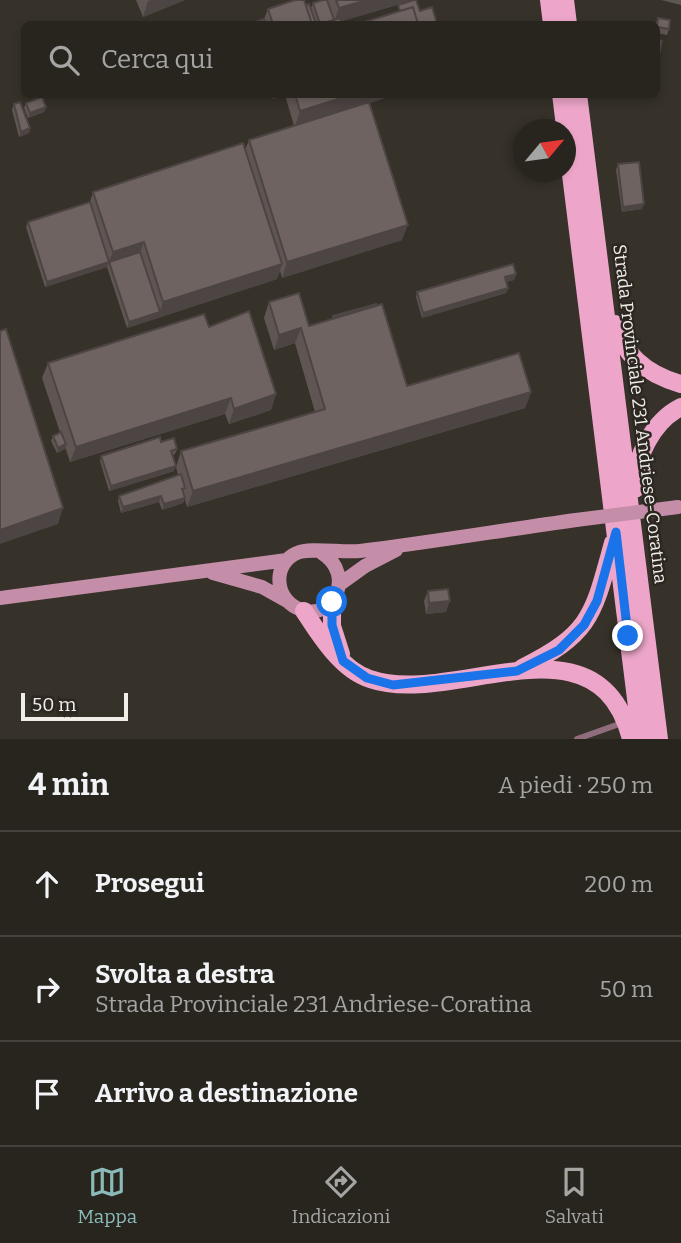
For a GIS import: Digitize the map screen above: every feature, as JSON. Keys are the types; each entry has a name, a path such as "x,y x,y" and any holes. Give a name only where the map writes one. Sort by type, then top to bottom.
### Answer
{"main road":[{"path":"549,0 552,21"},
{"path":"565,0 568,21"},
{"path":"562,98 640,739"},
{"name":"Strada Provinciale 231 Andriese-Coratina","path":"579,98 659,739"},
{"path":"602,284 620,342 641,366 663,379 681,384"},
{"path":"635,545 635,482 638,460 652,433 681,407"},
{"path":"0,598 205,570 251,567 287,560 307,550 322,553 408,544 679,507"},
{"path":"517,671 559,650 584,625 597,601 616,532"},
{"path":"343,661 332,625 332,602 340,584 365,566 408,544"},
{"path":"322,553 336,565 340,584"},
{"path":"287,560 279,576 279,585 343,661 367,678 393,685 517,671 555,670 588,678 612,693 627,721 632,739"},
{"path":"205,570 262,587 295,606 324,608 332,602"}],"lane":[{"path":"577,739 627,721"}],"building":[{"path":"295,0 304,0 311,21 272,21 268,9"},
{"path":"327,0 334,20 319,21 313,3"},
{"path":"336,0 367,0 339,8"},
{"path":"416,0 420,11 432,7 436,21 417,21 413,7 400,11 398,5"},
{"path":"309,4 315,21 311,21 306,5"},
{"path":"413,7 417,21 368,21"},
{"path":"658,18 670,20 669,29 660,28 660,21"},
{"path":"42,98 46,107 30,113 26,103"},
{"path":"296,98 341,98 300,111"},
{"path":"20,102 30,128 21,132 14,104"},
{"path":"369,102 408,225 287,262 249,140"},
{"path":"243,143 282,264 163,302 144,242 113,252 93,192"},
{"path":"639,162 644,204 623,207 618,164"},
{"path":"90,202 109,262 47,282 28,222"},
{"path":"140,252 160,312 129,322 109,262"},
{"path":"513,264 516,274 505,277 508,288 423,313 417,292"},
{"path":"299,293 309,326 382,304 407,386 519,353 531,392 193,491 181,451 325,409 301,328 279,335 269,302"},
{"path":"376,304 334,318 333,316"},
{"path":"249,311 276,394 234,409 231,398 76,447 48,363 204,314 209,327"},
{"path":"6,329 63,508 0,530 0,331"},
{"path":"61,432 66,444 58,448 53,436"},
{"path":"160,437 161,442 174,438 177,449 171,451 176,466 111,486 101,456"},
{"path":"181,474 185,498 164,504 161,496 123,507 119,496"},
{"path":"448,589 450,601 429,603 428,591"}],"route":[{"path":"332,602 332,625 343,661 367,678 393,685 517,671 559,650 584,625 597,601 616,532 628,636"}]}
